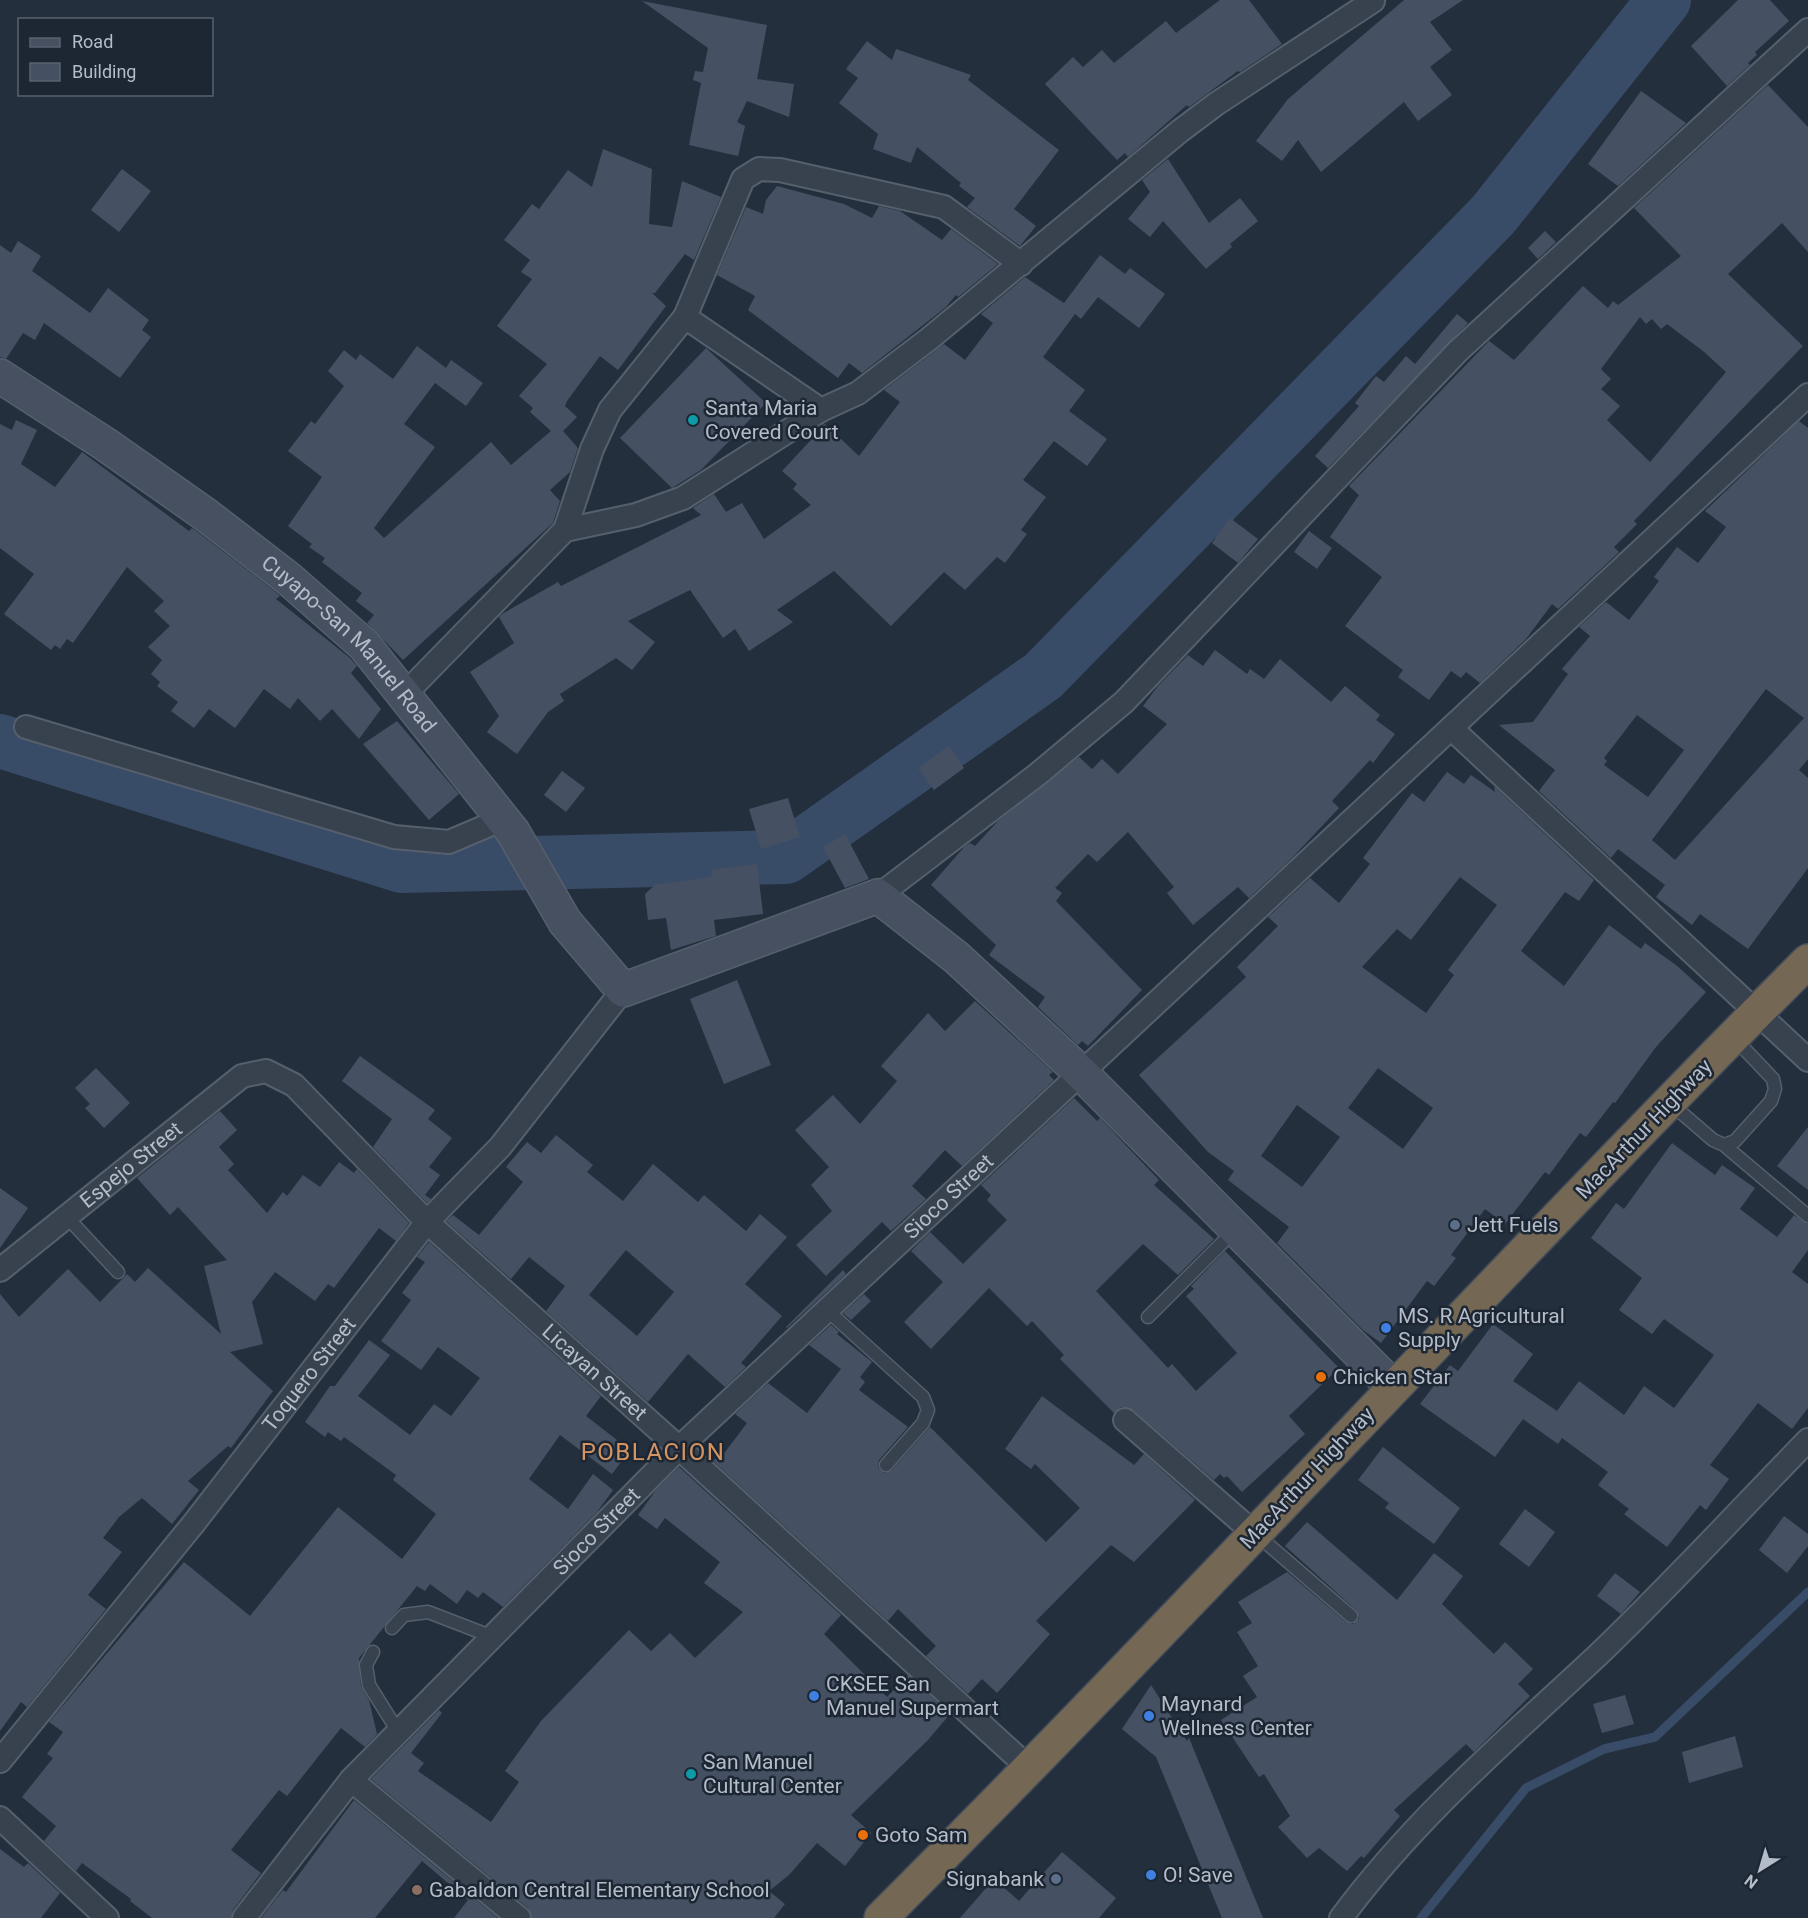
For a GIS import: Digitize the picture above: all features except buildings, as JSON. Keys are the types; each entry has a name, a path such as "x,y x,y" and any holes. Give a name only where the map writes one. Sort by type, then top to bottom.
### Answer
{"highway":[{"name":"MacArthur Highway","path":"881,1918 1030,1769 1393,1387 1808,962"}],"street":[{"path":"565,530 636,514 683,498 821,410 858,393 890,370 1021,264 1145,158 1216,104 1373,0"},
{"path":"623,990 878,896 1038,774 1124,702 1458,351 1808,30"},
{"path":"405,694 565,530 592,449 610,410 686,317 743,179 759,169 780,170 944,207 1021,264"},
{"path":"686,317 821,410"},
{"name":"Cuyapo-San Manuel Road","path":"0,376 188,502 289,579 364,645 508,826 565,922 623,990"},
{"name":"Sioco Street","path":"244,1918 351,1780 679,1448 1808,395"},
{"path":"26,727 394,837 449,842 508,826"},
{"path":"1451,728 1808,1060"},
{"path":"878,896 957,958 1081,1073 1393,1387"},
{"name":"Toquero Street","path":"0,1761 194,1523 427,1222 506,1139 623,990"},
{"name":"Licayan Street","path":"266,1071 294,1085 427,1222 679,1448 1030,1769"},
{"name":"Espejo Street","path":"0,1270 242,1076 266,1071"},
{"path":"1125,1420 1254,1533"},
{"path":"1341,1918 1378,1868 1439,1804 1599,1653 1808,1440"},
{"path":"351,1780 519,1918"},
{"path":"0,1818 107,1918"}],"lane":[{"path":"1724,1145 1735,1141 1771,1101 1775,1089 1773,1079 1733,1038"},
{"path":"1670,1102 1713,1140 1724,1145 1808,1216"},
{"path":"66,1216 118,1272"},
{"path":"1148,1317 1236,1229"},
{"path":"827,1310 923,1397 928,1410 923,1423 886,1465"},
{"path":"1254,1533 1351,1616"},
{"path":"393,1628 404,1615 428,1612 492,1637"},
{"path":"373,1652 366,1665 369,1685 399,1732"}],"waterway":[{"path":"0,741 402,866 786,857 1043,676 1493,215 1664,0"},
{"path":"1421,1918 1526,1788 1604,1749 1655,1737 1808,1592"}],"place":[{"name":"Santa Maria Covered Court","path":"693,420"},
{"name":"Jett Fuels","path":"1455,1225"},
{"name":"MS. R Agricultural Supply","path":"1386,1328"},
{"name":"Chicken Star","path":"1321,1377"},
{"name":"CKSEE San Manuel Supermart","path":"814,1696"},
{"name":"Maynard Wellness Center","path":"1149,1716"},
{"name":"San Manuel Cultural Center","path":"691,1774"},
{"name":"Goto Sam","path":"863,1835"},
{"name":"O! Save","path":"1151,1875"},
{"name":"Signabank","path":"1056,1879"},
{"name":"Gabaldon Central Elementary School","path":"417,1890"}],"district":[{"name":"POBLACION","path":"653,1452"}]}
